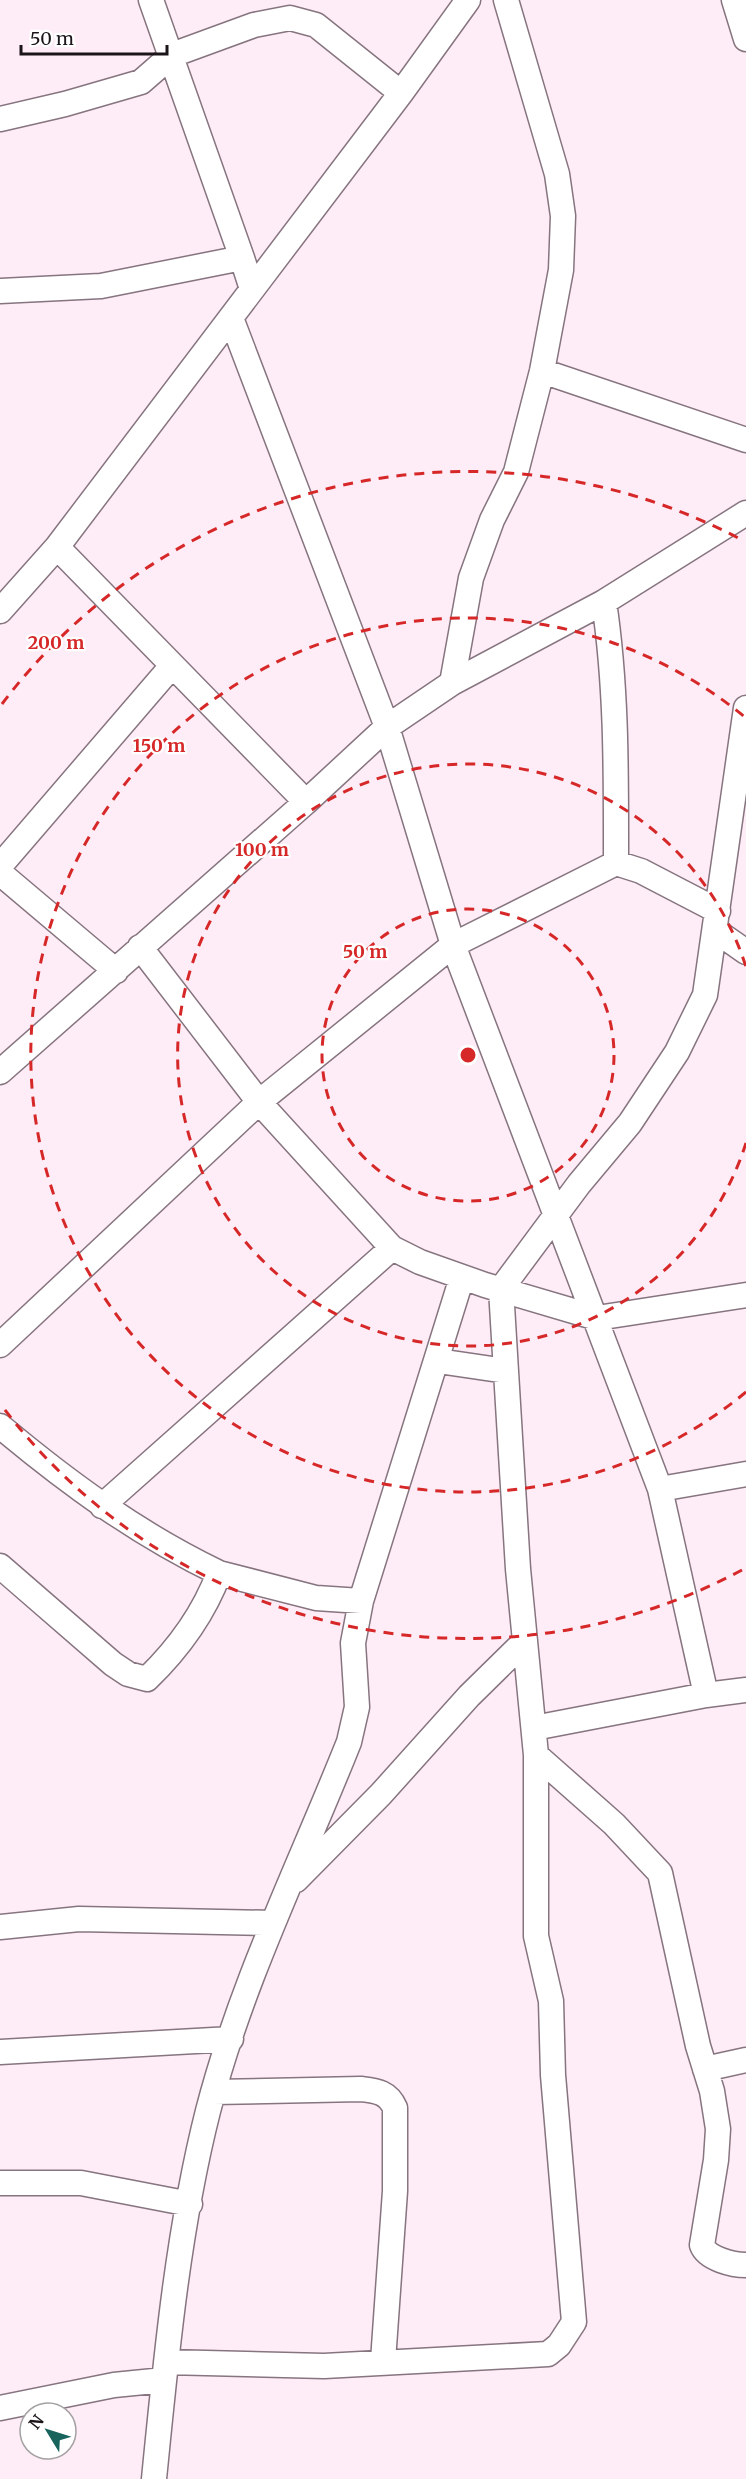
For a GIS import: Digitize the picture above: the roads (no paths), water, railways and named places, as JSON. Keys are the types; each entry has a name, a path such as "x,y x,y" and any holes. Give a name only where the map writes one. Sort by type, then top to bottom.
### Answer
{"street":[{"path":"151,0 252,289"},
{"path":"0,611 57,547 401,93 468,0"},
{"path":"452,683 471,578 492,520 516,472 542,371 561,270 563,216 557,174 506,0"},
{"path":"734,0 746,39"},
{"path":"0,119 65,104 141,82 172,55 254,24 290,18 316,25 401,93"},
{"path":"0,291 101,286 242,258"},
{"path":"231,318 387,727 453,945 597,1318 660,1490 706,1695"},
{"path":"542,371 746,440"},
{"path":"0,1072 306,802 387,727 452,683 604,602 746,513"},
{"path":"57,547 171,667 306,802"},
{"path":"604,602 612,652 616,754 616,863"},
{"path":"0,866 171,667"},
{"path":"0,2408 165,2371 324,2366 383,2361 548,2354 559,2345 574,2322 552,2074 551,2001 536,1936 536,1755 518,1569 501,1289 579,1184 630,1123 677,1052 705,995 746,708"},
{"path":"0,1345 259,1102 453,945 616,863 641,871 717,921 746,952"},
{"path":"0,873 116,971"},
{"path":"140,947 259,1102 392,1248 420,1262 462,1277 597,1318 746,1295"},
{"path":"102,1506 392,1248"},
{"path":"154,2479 165,2371 190,2204 214,2092 249,1981 349,1742 357,1707 353,1643 361,1601 438,1361 462,1277"},
{"path":"438,1361 506,1371"},
{"path":"0,1426 55,1473 102,1506 155,1540 219,1573 316,1598 361,1601"},
{"path":"660,1490 746,1474"},
{"path":"0,1566 113,1664 128,1674 147,1679 175,1650 210,1596 219,1573"},
{"path":"286,1890 381,1794 468,1696 525,1641"},
{"path":"534,1728 706,1695 746,1690"},
{"path":"536,1755 614,1824 660,1874 705,2070 712,2091 718,2129 716,2160 702,2245 707,2253 737,2265 746,2265"},
{"path":"0,1927 79,1919 273,1923"},
{"path":"0,2052 231,2039"},
{"path":"705,2070 746,2060"},
{"path":"214,2092 361,2089 380,2091 391,2098 395,2108 395,2191 383,2361"},
{"path":"0,2183 81,2183 190,2204"}]}
